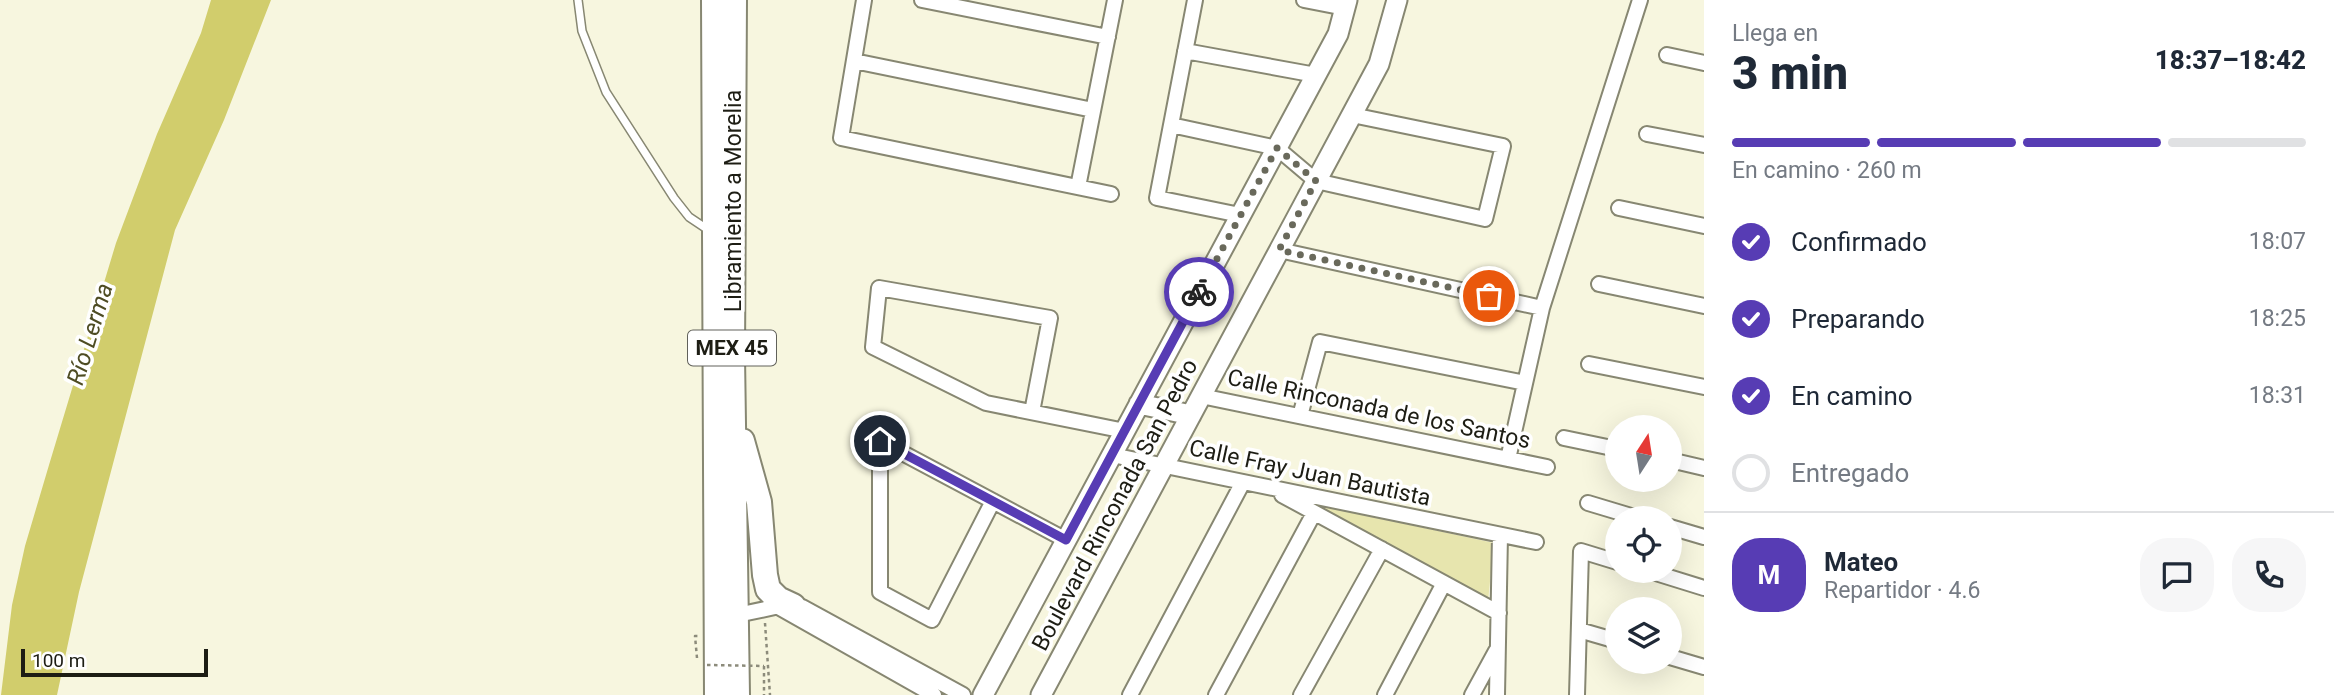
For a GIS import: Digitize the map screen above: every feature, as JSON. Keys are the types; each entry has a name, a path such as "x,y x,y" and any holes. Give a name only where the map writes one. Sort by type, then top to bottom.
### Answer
{"highway":[{"name":"Libramiento a Morelia","path":"714,0 717,695"},
{"name":"Libramiento a Morelia","path":"734,0 733,405 737,695"},
{"path":"733,405 759,502 768,589 786,606"}],"street":[{"path":"864,0 841,138 1111,194"},
{"path":"922,0 1108,37"},
{"path":"1078,187 1115,0"},
{"path":"1195,0 1157,198 1240,215"},
{"path":"1304,0 1346,4"},
{"name":"Boulevard Rinconada San Pedro","path":"1041,695 1379,64 1397,0"},
{"path":"1508,459 1542,308 1640,0"},
{"name":"Boulevard Rinconada San Pedro","path":"983,695 1338,34 1346,4"},
{"path":"1185,51 1316,75"},
{"path":"1667,55 1704,63"},
{"path":"854,61 1093,110"},
{"path":"1171,125 1277,148 1316,181 1485,219 1503,146 1352,114"},
{"path":"1647,134 1704,145"},
{"path":"1619,208 1704,226"},
{"path":"1279,250 1542,308"},
{"path":"1599,284 1704,306"},
{"path":"1032,412 1050,318 879,288 873,347 986,403 1125,431"},
{"path":"1300,416 1320,342 1525,383"},
{"path":"1589,364 1704,387"},
{"name":"Calle Rinconada de los Santos","path":"1201,396 1547,467"},
{"path":"1139,404 1191,415"},
{"path":"1564,438 1605,447"},
{"path":"993,501 932,620 880,592 880,441 993,501 1066,540"},
{"name":"Calle Fray Juan Bautista","path":"1112,455 1536,542"},
{"path":"1682,463 1704,468"},
{"path":"1130,695 1243,482"},
{"path":"1267,487 1499,613"},
{"path":"1588,503 1605,508"},
{"path":"1216,695 1314,513"},
{"path":"1682,531 1704,537"},
{"path":"1497,695 1500,535"},
{"path":"1301,695 1382,549"},
{"path":"1577,695 1581,551 1605,558"},
{"path":"1682,581 1704,588"},
{"path":"1385,695 1444,583"},
{"path":"786,606 934,695"},
{"path":"737,615 786,606 802,607 964,695"},
{"path":"1579,630 1605,638"},
{"path":"1472,695 1498,646"},
{"path":"1682,661 1704,667"}],"lane":[{"path":"578,0 582,31 606,92 674,198 689,217 715,234"}],"path":[{"path":"764,610 770,695"},
{"path":"708,665 764,666 764,695"}],"shaded area":[{"path":"1308,503 1494,543 1488,601"}],"water":[{"name":"Río Lerma","path":"211,0 271,0 224,120 175,230 79,592 57,695 1,695 12,605 25,546 116,243 157,134 201,33"}],"way so far":[{"path":"1199,292 1277,148 1316,181 1279,250 1489,296"}],"route":[{"path":"880,441 1066,540 1199,292"}]}
